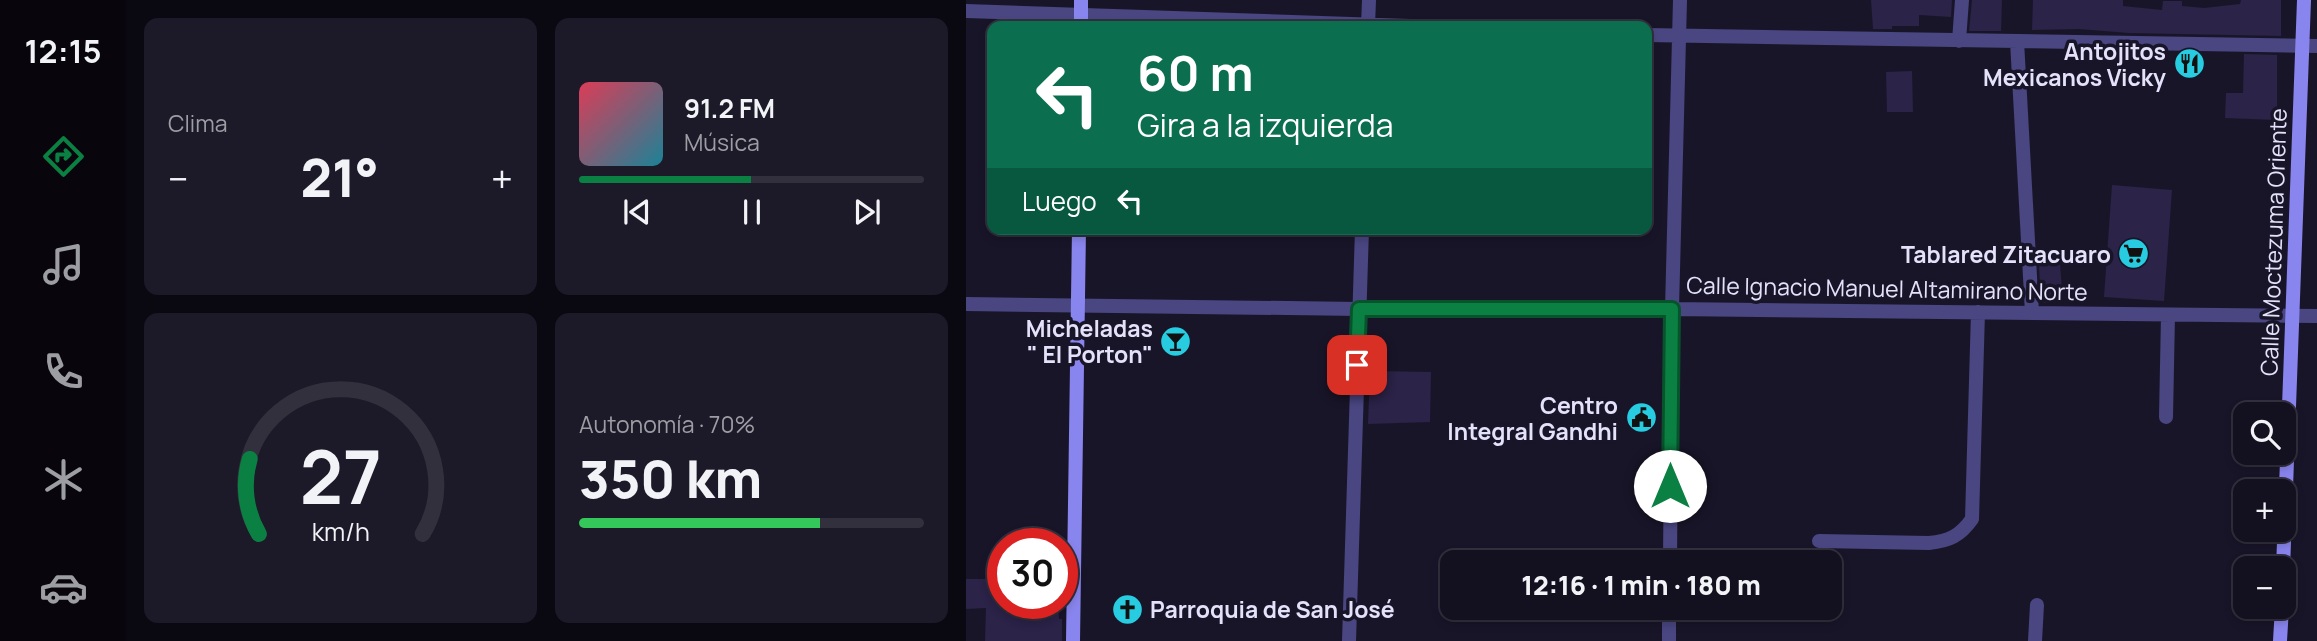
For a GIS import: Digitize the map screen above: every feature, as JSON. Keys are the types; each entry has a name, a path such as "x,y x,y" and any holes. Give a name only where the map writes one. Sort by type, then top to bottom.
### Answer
{"street":[{"path":"1368,21 1369,0"},
{"path":"1670,550 1672,309 1681,0"},
{"path":"1959,41 1962,0"},
{"name":"Calle Moctezuma Oriente","path":"2284,556 2310,46 2304,0"},
{"path":"966,11 1272,21"},
{"path":"1652,35 2310,46"},
{"path":"2017,41 2032,313"},
{"path":"1073,641 1079,235"},
{"path":"1349,641 1362,235"},
{"name":"Calle Ignacio Manuel Altamirano Norte","path":"966,304 2317,316"},
{"path":"1819,541 1929,543 1955,537 1965,530 1972,519 1978,312"},
{"path":"2166,417 2168,315"},
{"path":"2035,641 2037,605"},
{"path":"2280,641 2281,619"},
{"path":"1669,641 1670,620"}],"building":[{"path":"1871,0 1952,0 1951,17 1919,15 1919,26 1873,29"},
{"path":"1972,0 2002,0 2001,31 1969,31"},
{"path":"2033,0 2123,0 2123,6 2162,10 2163,1 2182,1 2182,6 2204,8 2240,4 2241,0 2281,0 2281,36 2129,33 2079,29 2032,30"},
{"path":"2244,54 2277,55 2277,120 2225,118 2226,93 2243,93"},
{"path":"1912,71 1913,112 1887,112 1886,72"},
{"path":"2112,185 2172,190 2164,301 2104,297"},
{"path":"2060,264 2063,302 2041,303 2039,266"},
{"path":"1370,371 1431,372 1430,422 1368,424"},
{"path":"966,579 987,579 987,619 1062,619 1062,641 985,641 986,608 966,609"}],"place":[{"name":"Antojitos Mexicanos Vicky","path":"2189,64"},
{"name":"Tablared Zitacuaro","path":"2134,254"},
{"name":"Micheladas \" El Porton\"","path":"1176,341"},
{"name":"Centro Integral Gandhi","path":"1641,418"},
{"name":"Parroquia de San José","path":"1127,609"}],"route":[{"path":"1357,365 1359,309 1672,309 1670,486"}]}
